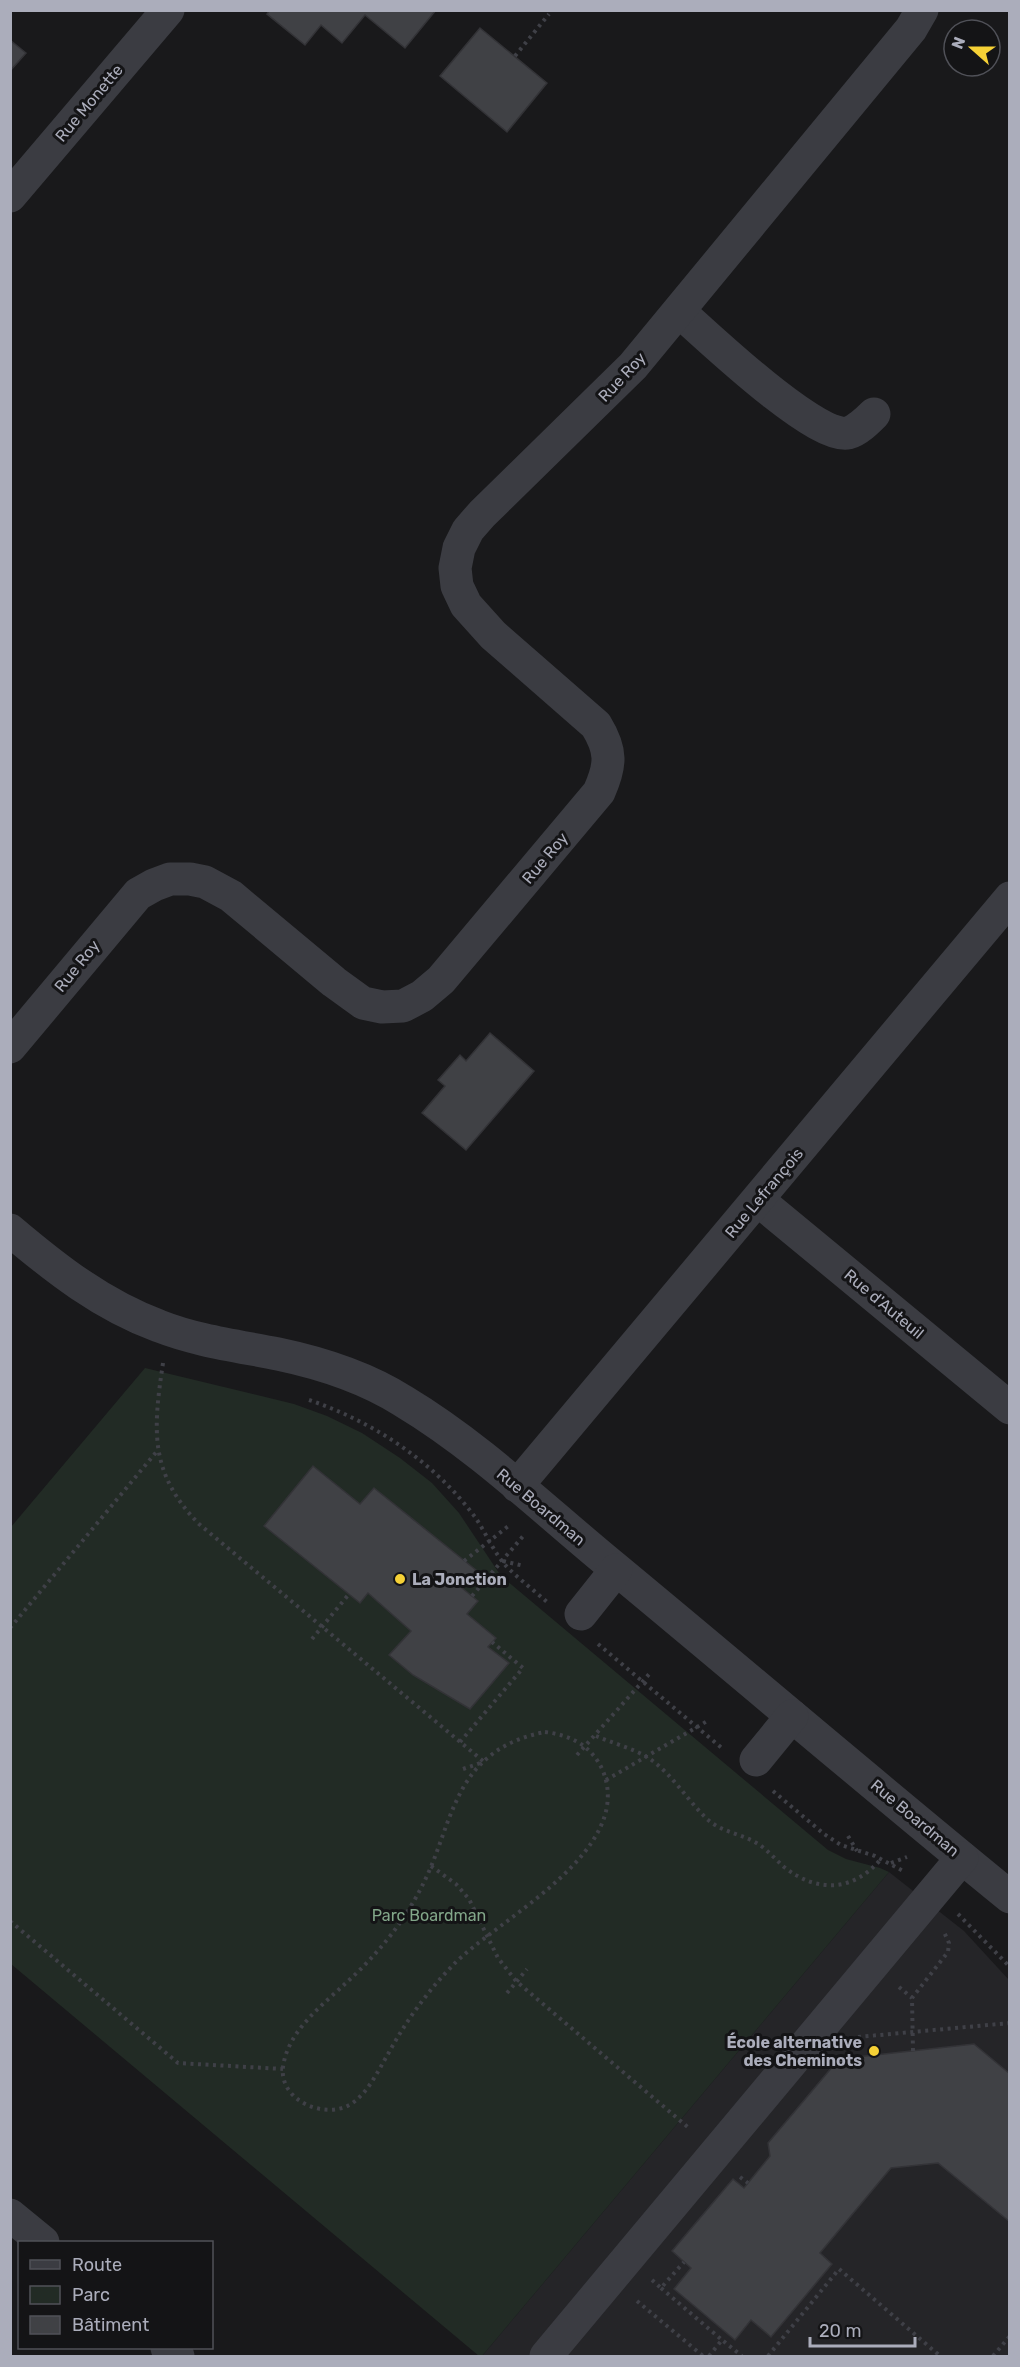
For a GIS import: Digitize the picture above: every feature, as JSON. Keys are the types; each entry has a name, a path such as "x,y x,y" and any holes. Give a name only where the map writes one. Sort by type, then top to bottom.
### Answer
{"street":[{"name":"Rue Monette","path":"10,196 168,10"},
{"name":"Rue Roy","path":"10,1047 138,894 170,879 205,882 231,896 333,982 363,1003 382,1007 403,1006 422,996 449,972 594,798 607,774 609,756 605,740 589,719 493,634 466,605 454,568 459,548 468,530 482,514 604,396 680,312 911,29 922,10"},
{"path":"680,312 776,395 822,428 848,433 860,427 874,414"},
{"name":"Rue Lefrançois","path":"517,1486 1010,898"},
{"name":"Rue d'Auteuil","path":"758,1200 990,1394 1010,1408"},
{"name":"Rue Boardman","path":"10,1230 75,1283 100,1299 140,1318 196,1338 316,1363 369,1383 431,1418 517,1486 1010,1897"},
{"path":"575,1619 616,1570"},
{"path":"763,1774 792,1716"},
{"path":"546,2356 962,1858"},
{"path":"10,2215 42,2241"}],"path":[{"path":"515,56 549,14"},
{"path":"164,1360 155,1413 158,1450 170,1487 181,1506 199,1524 483,1761"},
{"path":"299,1397 366,1425 414,1455 435,1473 474,1516 503,1561 575,1619 724,1750"},
{"path":"10,1628 158,1450"},
{"path":"464,1561 517,1520"},
{"path":"472,1596 530,1528"},
{"path":"503,1561 524,1566"},
{"path":"312,1639 349,1594"},
{"path":"460,1742 523,1668 492,1642"},
{"path":"577,1755 587,1747 651,1672"},
{"path":"606,1780 709,1720"},
{"path":"463,1769 483,1761 504,1746 529,1735 545,1732 563,1734 587,1747 600,1764 606,1780 608,1796 605,1813 593,1844 572,1868 468,1951 429,1992 402,2029 365,2091 354,2103 340,2110 327,2110 307,2105 292,2095 284,2084 283,2069 286,2056 295,2038 307,2020 384,1945 415,1899 457,1802 483,1761"},
{"path":"596,1736 646,1757 676,1782 708,1820 721,1829 752,1840 800,1879 816,1884 834,1885 854,1881 869,1873 880,1859"},
{"path":"763,1774 824,1834 841,1845 891,1863"},
{"path":"848,1836 858,1852"},
{"path":"431,1866 456,1884 470,1899 498,1958 516,1981 680,2121"},
{"path":"957,1913 1010,1967"},
{"path":"10,1921 178,2063 283,2069"},
{"path":"913,2051 912,1998 948,1952 949,1943 940,1924"},
{"path":"507,1993 527,1969"},
{"path":"855,2037 1010,2023"},
{"path":"661,2288 684,2262"},
{"path":"768,2356 839,2269 940,2356"},
{"path":"648,2277 742,2356"},
{"path":"634,2298 703,2356"},
{"path":"993,2356 1010,2336"},
{"path":"709,2356 722,2340"}],"shaded area":[{"name":"École alternative des Cheminots","path":"889,1872 964,1931 1009,1980 1009,2356 482,2356"}],"green space":[{"name":"Parc Boardman","path":"145,1368 294,1404 327,1416 362,1433 400,1458 432,1483 459,1513 501,1576 828,1850 846,1859 889,1872 482,2356 479,2356 11,1964 11,1527"}],"building":[{"path":"270,10 436,10 405,48 365,15 342,43 321,25 305,45 267,14"},
{"path":"480,28 547,83 507,132 440,76"},
{"path":"10,40 26,53 10,71"},
{"path":"490,1033 534,1071 466,1150 422,1113 445,1086 438,1080 460,1055 466,1061"},
{"name":"La Jonction","path":"313,1466 360,1504 374,1488 476,1570 462,1588 478,1601 467,1614 496,1638 488,1647 509,1663 470,1709 413,1675 389,1655 411,1631 368,1593 360,1603 264,1526"},
{"path":"974,2044 1010,2074 1010,2222 938,2163 891,2168 820,2253 832,2264 771,2337 751,2320 735,2340 674,2289 691,2268 672,2251 733,2179 744,2188 770,2156 768,2143 839,2059"}],"place":[{"name":"La Jonction","path":"400,1579"},
{"name":"École alternative des Cheminots","path":"874,2051"}]}
